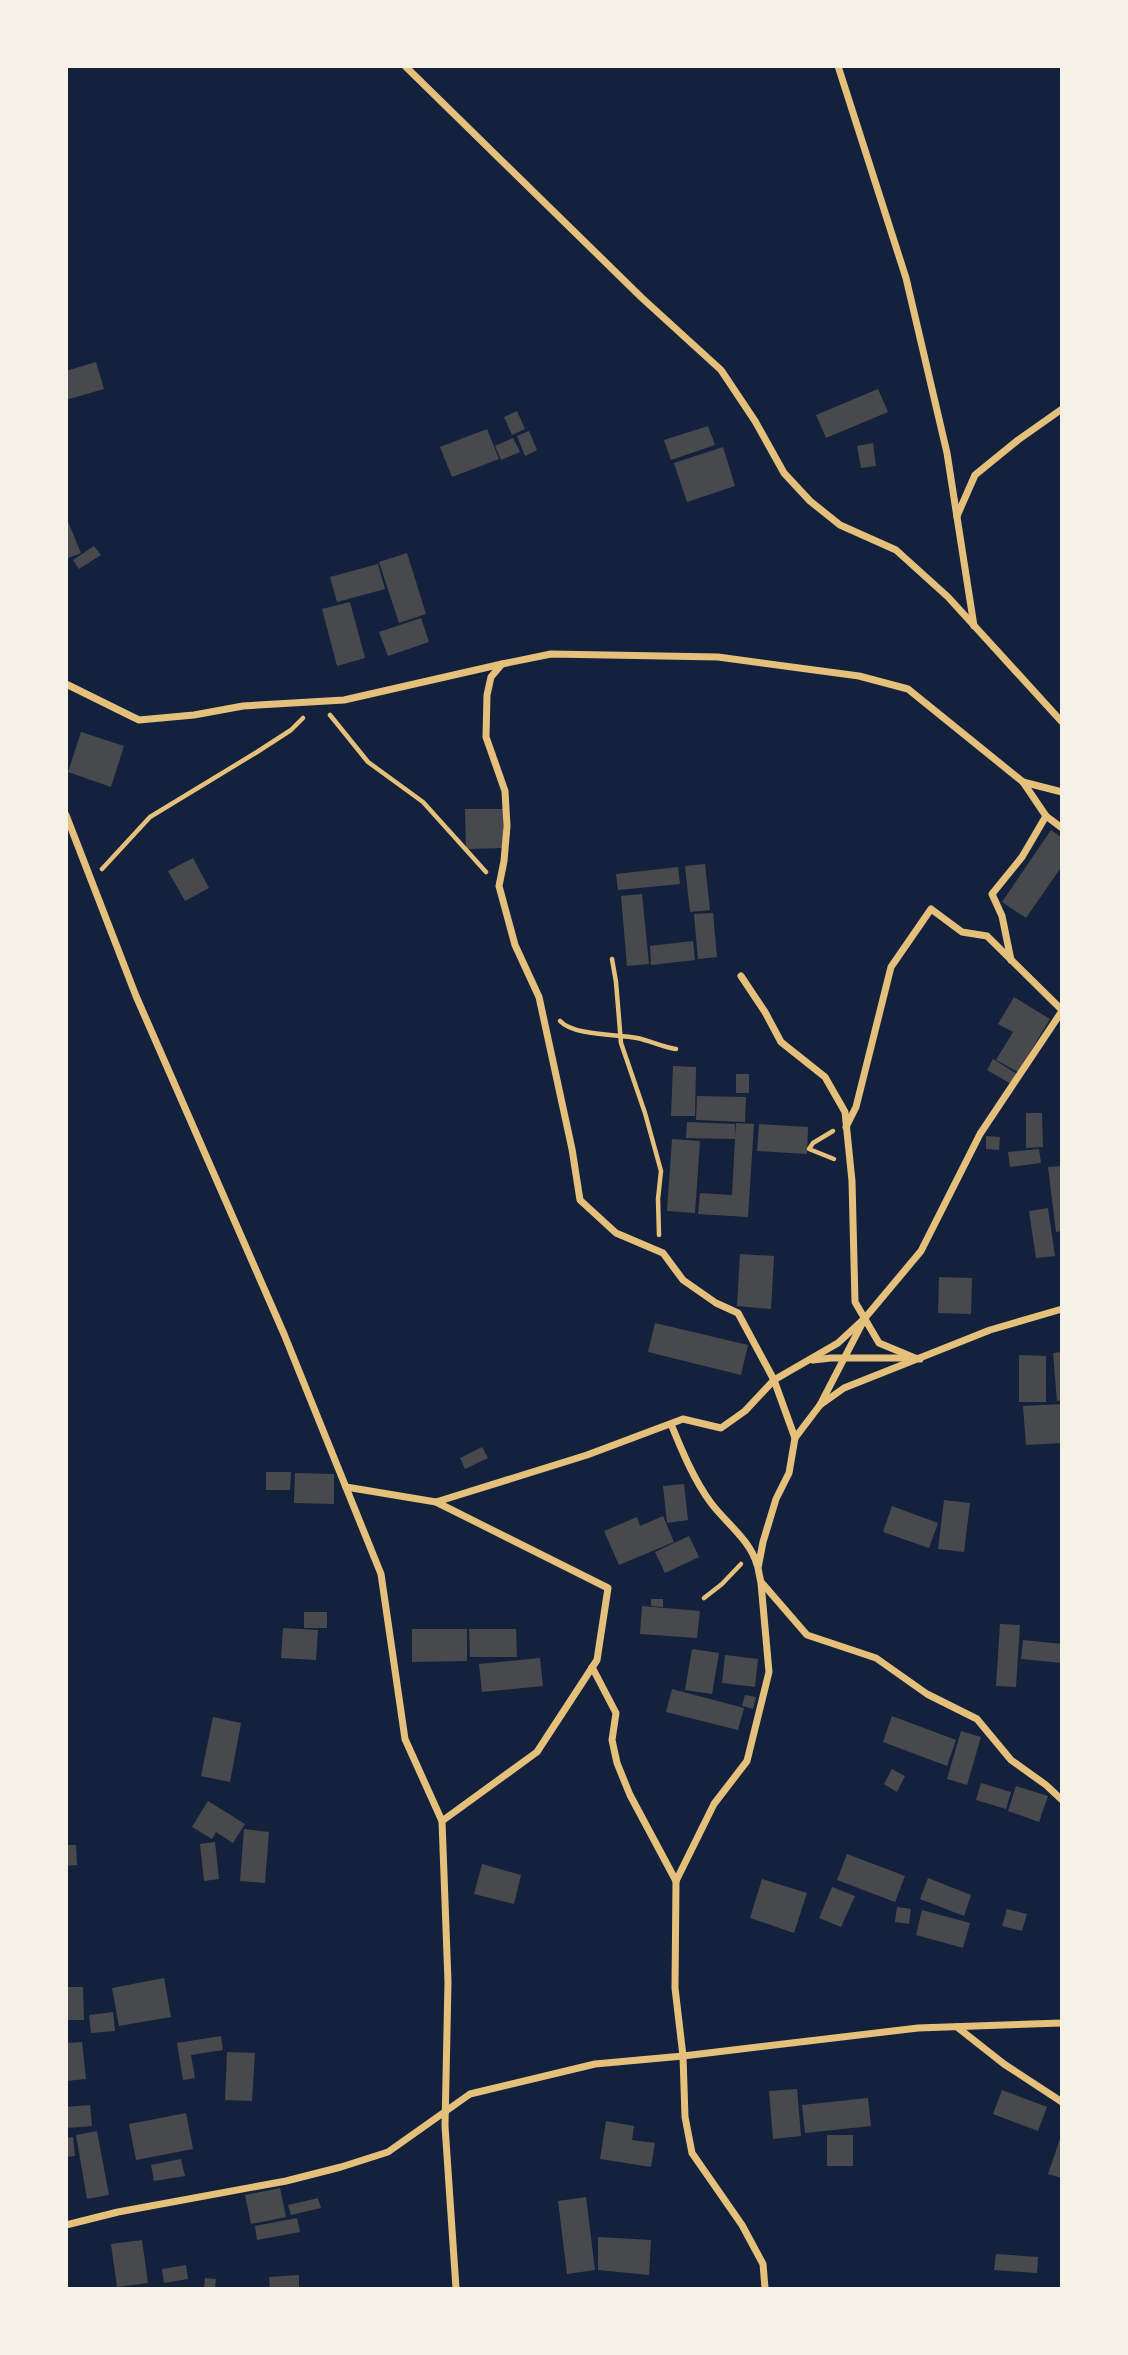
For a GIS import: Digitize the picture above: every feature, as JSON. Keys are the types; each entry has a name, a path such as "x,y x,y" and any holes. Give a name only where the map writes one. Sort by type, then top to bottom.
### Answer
{"street":[{"path":"405,66 642,298 721,370 755,421 784,472 810,501 840,525 896,550 948,597 1062,722"},
{"path":"838,66 906,278 947,453 974,627"},
{"path":"957,516 975,475 1062,409"},
{"path":"66,684 139,720 194,715 243,706 344,700 551,654 718,657 859,676 908,689 1023,782 1046,816 1062,828"},
{"path":"502,664 491,677 486,695 486,737 505,791 507,826 499,886 515,945 539,997 572,1149 580,1200 616,1233 663,1253 683,1280 716,1303 737,1313 774,1380 795,1438"},
{"path":"1023,782 1062,792"},
{"path":"66,815 136,996 284,1334 381,1574 405,1739 442,1821 448,1982 445,2126 456,2288"},
{"path":"1012,962 1002,916 992,894 1022,857 1046,816"},
{"path":"436,1502 587,1455 683,1419 721,1428 745,1411 774,1380 838,1343 865,1318 921,1251 980,1134 1062,1011 987,936 962,932 931,909 891,967 859,1097 846,1126"},
{"path":"741,976 781,1042 825,1077 845,1112 851,1171 855,1302 879,1343 917,1358"},
{"path":"820,1405 844,1388 917,1358 989,1330 1062,1309"},
{"path":"758,1568 776,1499 789,1473 795,1438 820,1405 865,1318"},
{"path":"809,1361 845,1357 917,1358"},
{"path":"671,1424 698,1483 752,1554 761,1583 769,1672 747,1761 714,1804 676,1881 675,1988 685,2118 692,2153 742,2225 763,2264 765,2288"},
{"path":"346,1487 436,1502 608,1588 597,1660 537,1752 442,1821"},
{"path":"761,1583 807,1635 876,1658 927,1695 977,1719 1012,1760 1046,1784 1062,1800"},
{"path":"592,1667 615,1713 612,1740 617,1763 630,1795 676,1881"},
{"path":"66,2225 118,2212 286,2181 341,2167 387,2151 470,2094 596,2064 918,2028 1062,2023"},
{"path":"956,2026 1004,2064 1062,2102"}],"path":[{"path":"92,880 150,817 291,730 320,702 368,762 423,802 499,886"},
{"path":"612,959 621,1043 661,1171 658,1229 663,1253"},
{"path":"539,997 565,1026 621,1035 676,1049"},
{"path":"846,1126 813,1143 809,1149 832,1157 851,1171"},
{"path":"704,1598 752,1554"}],"building":[{"path":"96,362 104,389 66,400 66,371"},
{"path":"878,389 888,412 826,438 816,415"},
{"path":"517,411 525,429 512,435 504,417"},
{"path":"708,426 715,445 671,460 664,440"},
{"path":"487,429 499,459 452,477 440,447"},
{"path":"529,431 537,450 525,456 517,436"},
{"path":"513,438 520,452 501,460 495,446"},
{"path":"873,443 876,466 861,468 857,446"},
{"path":"723,447 735,486 687,502 674,463"},
{"path":"66,517 81,553 66,559"},
{"path":"94,546 101,555 79,569 73,560"},
{"path":"407,553 426,614 399,623 379,562"},
{"path":"378,564 385,589 337,602 330,577"},
{"path":"350,602 365,658 337,666 322,609"},
{"path":"421,618 429,642 388,656 379,632"},
{"path":"81,732 124,746 111,787 68,772"},
{"path":"465,809 503,809 503,848 466,849"},
{"path":"1051,830 1062,838 1062,866 1026,918 1002,902"},
{"path":"193,858 209,888 185,901 168,871"},
{"path":"705,864 710,910 690,912 685,866"},
{"path":"678,867 680,884 618,890 616,874"},
{"path":"642,894 649,964 627,966 621,896"},
{"path":"713,913 717,957 698,959 694,914"},
{"path":"693,941 695,960 651,965 650,946"},
{"path":"1014,997 1050,1019 1018,1072 996,1060 1013,1032 998,1024"},
{"path":"993,1059 1017,1074 1011,1084 987,1070"},
{"path":"673,1066 696,1067 695,1116 671,1116"},
{"path":"736,1074 749,1074 749,1093 736,1093"},
{"path":"697,1096 746,1097 745,1122 696,1120"},
{"path":"1026,1113 1042,1113 1043,1147 1026,1148"},
{"path":"687,1122 735,1124 735,1137 736,1123 754,1124 748,1217 698,1214 700,1193 732,1195 735,1139 686,1138"},
{"path":"759,1124 808,1127 807,1154 757,1151"},
{"path":"986,1136 1000,1137 999,1150 986,1149"},
{"path":"672,1139 700,1141 695,1213 667,1211"},
{"path":"1039,1149 1041,1163 1010,1167 1008,1152"},
{"path":"1062,1166 1062,1231 1056,1232 1048,1167"},
{"path":"1048,1208 1055,1256 1036,1258 1029,1211"},
{"path":"740,1254 774,1256 771,1309 737,1306"},
{"path":"939,1277 972,1278 971,1314 938,1313"},
{"path":"655,1323 748,1345 741,1375 648,1352"},
{"path":"1062,1352 1062,1400 1057,1401 1053,1353"},
{"path":"1019,1355 1046,1356 1046,1402 1019,1402"},
{"path":"1062,1404 1062,1443 1026,1445 1023,1406"},
{"path":"482,1447 488,1458 465,1469 460,1458"},
{"path":"266,1472 291,1472 290,1490 266,1490"},
{"path":"295,1473 334,1474 334,1504 294,1503"},
{"path":"684,1484 688,1520 667,1523 663,1486"},
{"path":"944,1500 970,1503 964,1552 938,1549"},
{"path":"892,1506 938,1523 929,1548 883,1532"},
{"path":"663,1516 674,1542 619,1565 604,1531 637,1517 640,1526"},
{"path":"689,1536 699,1557 665,1573 655,1552"},
{"path":"651,1599 663,1599 663,1607 651,1606"},
{"path":"642,1606 700,1611 697,1638 640,1634"},
{"path":"304,1612 327,1612 327,1628 304,1628"},
{"path":"1000,1624 1020,1625 1016,1687 996,1686"},
{"path":"283,1628 318,1630 316,1660 281,1658"},
{"path":"412,1629 467,1629 467,1661 412,1662"},
{"path":"469,1629 516,1629 517,1657 470,1657"},
{"path":"1023,1640 1062,1644 1062,1663 1021,1659"},
{"path":"692,1649 719,1653 712,1694 685,1690"},
{"path":"725,1655 758,1659 755,1687 722,1683"},
{"path":"540,1658 543,1686 482,1692 479,1664"},
{"path":"672,1689 744,1708 738,1730 666,1712"},
{"path":"745,1695 756,1697 753,1709 742,1706"},
{"path":"892,1716 956,1740 947,1766 883,1742"},
{"path":"213,1717 241,1723 230,1782 201,1776"},
{"path":"961,1731 981,1737 967,1785 947,1779"},
{"path":"892,1769 905,1776 897,1792 884,1784"},
{"path":"981,1783 1011,1792 1006,1809 976,1800"},
{"path":"1016,1786 1048,1796 1039,1822 1008,1811"},
{"path":"208,1801 245,1824 233,1843 216,1832 212,1839 192,1827"},
{"path":"244,1829 269,1832 265,1883 240,1881"},
{"path":"215,1842 219,1879 204,1881 200,1844"},
{"path":"66,1845 76,1845 77,1865 66,1866"},
{"path":"847,1854 905,1876 895,1902 837,1880"},
{"path":"482,1864 521,1875 514,1904 474,1894"},
{"path":"928,1878 971,1895 964,1916 920,1899"},
{"path":"762,1879 807,1893 794,1933 750,1918"},
{"path":"832,1887 855,1896 841,1927 819,1918"},
{"path":"897,1907 911,1909 909,1924 895,1922"},
{"path":"1007,1909 1027,1914 1022,1931 1002,1926"},
{"path":"922,1910 970,1923 963,1948 916,1935"},
{"path":"164,1978 171,2017 119,2026 112,1988"},
{"path":"66,1987 83,1987 84,2020 66,2020"},
{"path":"113,2012 115,2031 91,2033 89,2015"},
{"path":"221,2036 223,2050 191,2055 195,2078 183,2080 177,2043"},
{"path":"82,2042 86,2079 66,2081 66,2043"},
{"path":"227,2052 255,2053 252,2101 225,2100"},
{"path":"797,2089 801,2136 773,2139 769,2091"},
{"path":"1002,2090 1047,2107 1038,2131 993,2114"},
{"path":"868,2098 871,2126 805,2133 802,2105"},
{"path":"90,2105 92,2126 66,2128 66,2107"},
{"path":"186,2113 193,2149 136,2160 129,2124"},
{"path":"606,2121 634,2126 632,2140 655,2143 651,2167 600,2159"},
{"path":"97,2131 109,2195 87,2199 76,2135"},
{"path":"1062,2133 1062,2178 1048,2174"},
{"path":"827,2135 853,2135 853,2166 827,2166"},
{"path":"73,2137 75,2156 66,2157 66,2138"},
{"path":"181,2159 185,2176 154,2181 151,2165"},
{"path":"280,2188 286,2217 251,2224 245,2195"},
{"path":"586,2197 595,2270 567,2274 558,2201"},
{"path":"318,2198 321,2208 291,2215 288,2205"},
{"path":"297,2218 300,2232 257,2240 255,2226"},
{"path":"598,2237 651,2240 649,2275 598,2270"},
{"path":"142,2240 148,2283 117,2287 111,2244"},
{"path":"996,2254 1038,2257 1037,2273 994,2270"},
{"path":"186,2265 188,2279 164,2283 162,2269"},
{"path":"299,2275 299,2288 270,2288 269,2277"},
{"path":"205,2278 216,2279 215,2288 204,2288"}]}
